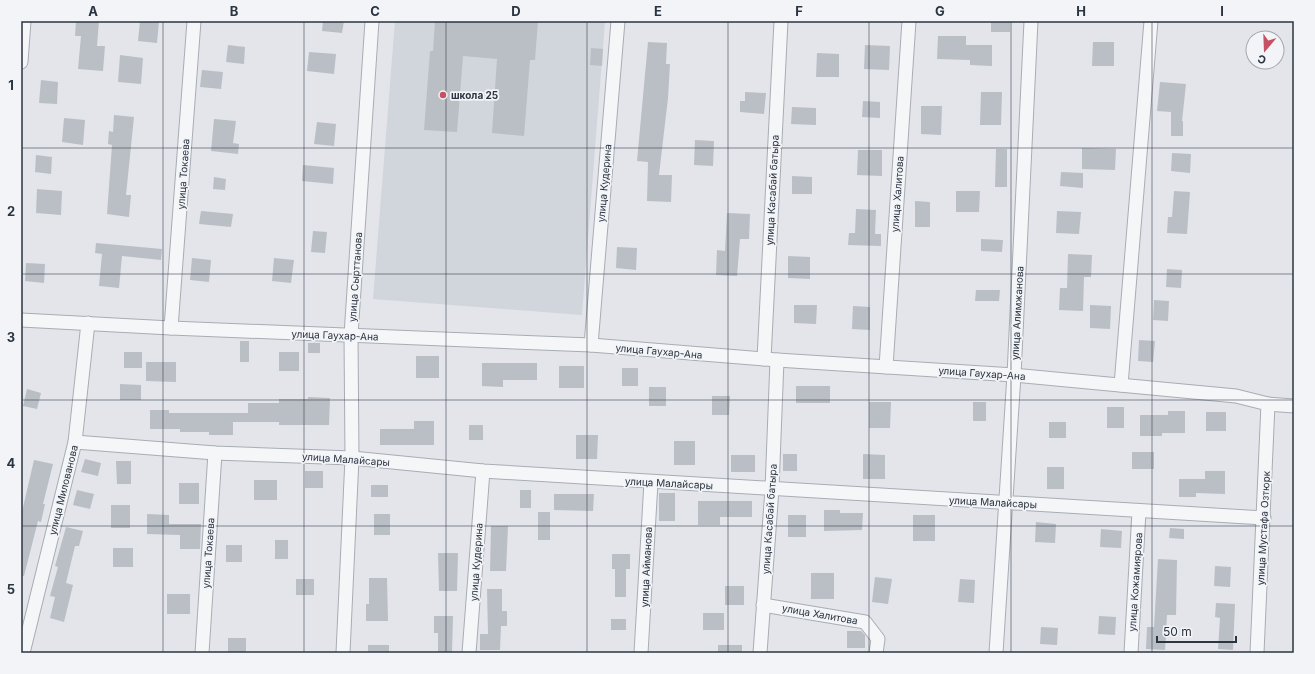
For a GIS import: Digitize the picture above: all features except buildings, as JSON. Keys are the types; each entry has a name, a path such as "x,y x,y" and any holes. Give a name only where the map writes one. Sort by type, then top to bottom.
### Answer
{"street":[{"path":"21,62 24,21"},
{"name":"улица Токаева","path":"171,328 194,21"},
{"name":"улица Сырттанова","path":"343,653 352,458 351,335 372,21"},
{"name":"улица Кудерина","path":"591,345 618,21"},
{"name":"улица Касабай батыра","path":"760,653 772,489 770,360 781,21"},
{"name":"улица Халитова","path":"886,367 909,21"},
{"name":"улица Алимжанова","path":"996,653 1014,375 1030,21"},
{"path":"1121,385 1151,21"},
{"name":"улица Гаухар-Ана","path":"21,320 171,328 591,345 770,360 1014,375 1236,396 1268,404 1294,406"},
{"name":"улица Милованова","path":"23,653 75,442 88,324"},
{"name":"улица Мустафа Озтюрк","path":"1257,653 1268,404"},
{"name":"улица Малайсары","path":"75,442 215,453 352,458 483,471 651,482 1264,518"},
{"name":"улица Токаева","path":"202,653 215,453"},
{"name":"улица Кудерина","path":"469,653 483,471"},
{"name":"улица Айманова","path":"641,653 651,482"},
{"name":"улица Кожамиярова","path":"1130,653 1139,511"},
{"name":"улица Халитова","path":"763,605 865,622 878,639 876,653"}],"shaded area":[{"path":"395,21 605,21 582,315 373,299"}],"place":[{"name":"школа 25","path":"443,95"}]}
